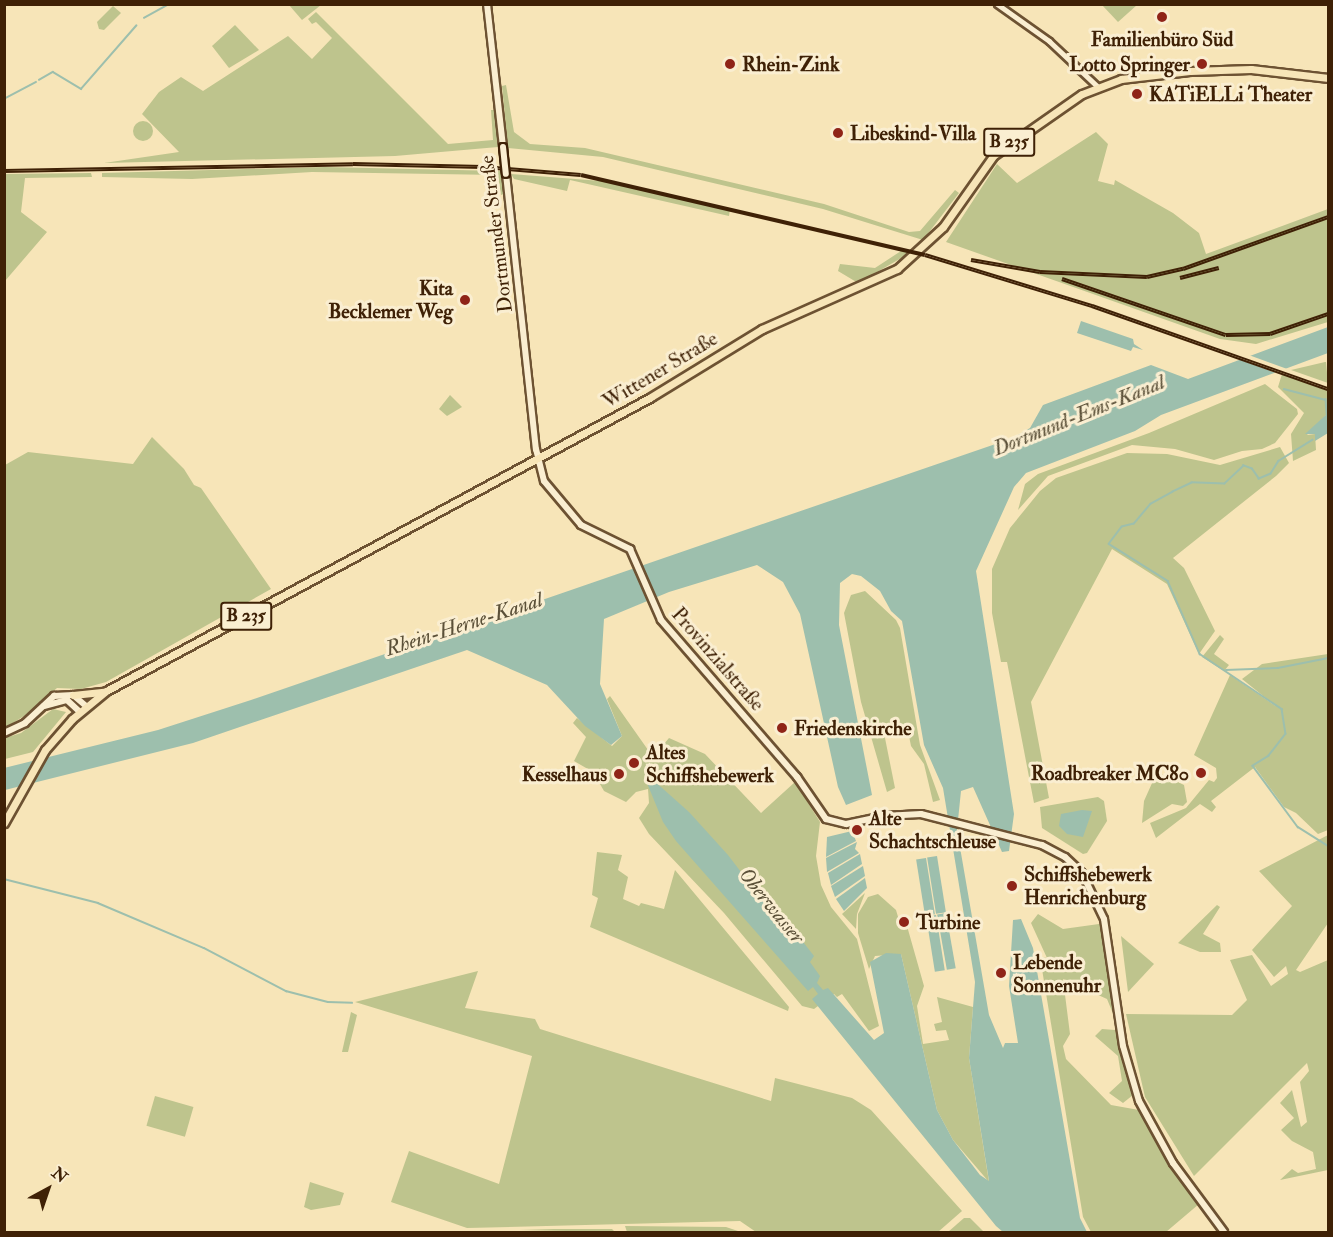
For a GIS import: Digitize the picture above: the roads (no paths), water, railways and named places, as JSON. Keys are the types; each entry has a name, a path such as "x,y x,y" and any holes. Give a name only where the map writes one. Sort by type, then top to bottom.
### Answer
{"main road":[{"name":"Dortmunder Straße","path":"487,4 538,459"},
{"name":"B 235","path":"1098,87 1143,75 1251,69 1329,78"},
{"name":"Wittener Straße","path":"106,691 678,382 762,329 897,269 933,238 993,156 1059,106 1098,87"},
{"name":"Provinzialstraße","path":"538,459 544,481 570,515 589,531 624,544 638,565 651,602 661,620 797,777 820,813 842,824 909,813 944,819 1042,845 1065,857 1094,891 1108,939 1123,1046 1139,1101 1173,1163 1224,1233"},
{"name":"B 235","path":"74,695 106,691"},
{"name":"B 235","path":"4,823 45,750 83,709 106,691"},
{"path":"4,733 25,723 54,696 74,695 83,709"},
{"path":"44,706 67,700 83,709"}],"street":[{"path":"997,4 1049,41 1098,87"}],"water":[{"path":"1081,321 1133,339 1134,344 1143,350 1133,347 1131,351 1077,333"},
{"name":"Dortmund-Ems-Kanal","path":"1328,327 1328,353 1161,415 1135,431 1026,473 1014,487 976,571 1014,814 1009,851 1002,852 973,787 961,791 957,830 989,1015 1003,1048 1005,1043 1018,1043 1009,986 1013,920 1021,919 1033,948 1080,1218 1087,1232 1003,1232 996,1226 812,999 818,994 813,987 808,991 676,841 663,822 647,783 652,779 689,812 728,855 786,931 793,929 814,956 810,962 820,976 817,983 823,990 828,988 874,1040 884,1033 870,962 886,953 901,954 937,1110 953,1140 980,1175 989,1181 969,1058 975,982 943,788 924,745 902,621 891,611 880,591 861,576 852,574 840,583 839,625 872,795 846,805 838,787 800,614 783,582 757,565 669,592 604,619 600,684 622,736 611,745 585,726 547,685 467,650 193,743 5,790 4,768 158,730 251,700 1013,438 1030,428 1043,405 1151,365 1188,379"},
{"path":"1328,413 1328,433 1315,441 1315,434 1305,434"},
{"path":"1082,810 1092,811 1083,837 1067,834 1059,826 1061,814"},
{"path":"852,831 856,841 826,857 827,837"},
{"path":"857,842 855,849 859,853 827,872 826,858"},
{"path":"860,854 862,864 831,885 828,873"},
{"path":"937,856 946,912 936,914 927,858"},
{"path":"926,858 935,914 925,916 916,860"},
{"path":"863,866 865,876 835,897 831,886"},
{"path":"865,878 867,888 844,911 836,899"},
{"path":"946,913 956,968 947,970 937,915"},
{"path":"936,915 945,970 935,972 926,917"}],"waterway":[{"path":"144,18 169,4"},
{"path":"39,80 53,72 81,89 136,26"},
{"path":"4,99 36,82"},
{"path":"1284,389 1326,400"},
{"path":"1326,399 1327,414"},
{"path":"1313,440 1279,461 1271,474 1259,479 1252,469 1244,466 1225,484 1192,483 1173,492 1151,504 1134,524 1122,527 1109,544 1168,581 1200,654 1282,709 1286,734 1269,756 1253,766 1298,827 1328,846"},
{"path":"1226,670 1278,668 1328,658"},
{"path":"4,879 98,903 204,948 286,991 328,1002 352,1003"}],"railway":[{"path":"4,171 353,164 483,167 581,175 925,255 1092,306 1328,389"},
{"path":"971,260 1040,272 1147,277 1183,269 1328,217"},
{"path":"1180,278 1219,268"},
{"path":"1062,279 1226,335 1270,334 1328,314"}],"place":[{"name":"Familienbüro Süd","path":"1162,17"},
{"name":"Rhein-Zink","path":"730,64"},
{"name":"Lotto Springer","path":"1202,64"},
{"name":"KATiELLi Theater","path":"1137,94"},
{"name":"Libeskind-Villa","path":"838,133"},
{"name":"Kita Becklemer Weg","path":"465,300"},
{"name":"Friedenskirche","path":"782,728"},
{"name":"Altes Schiffshebewerk","path":"634,763"},
{"name":"Roadbreaker MC80","path":"1201,773"},
{"name":"Kesselhaus","path":"619,774"},
{"name":"Alte Schachtschleuse","path":"857,830"},
{"name":"Schiffshebewerk Henrichenburg","path":"1012,886"},
{"name":"Turbine","path":"904,922"},
{"name":"Lebende Sonnenuhr","path":"1001,973"}],"water label":[{"name":"Rhein-Herne-Kanal","path":"464,625"},
{"name":"Oberwasser","path":"771,906"}]}
